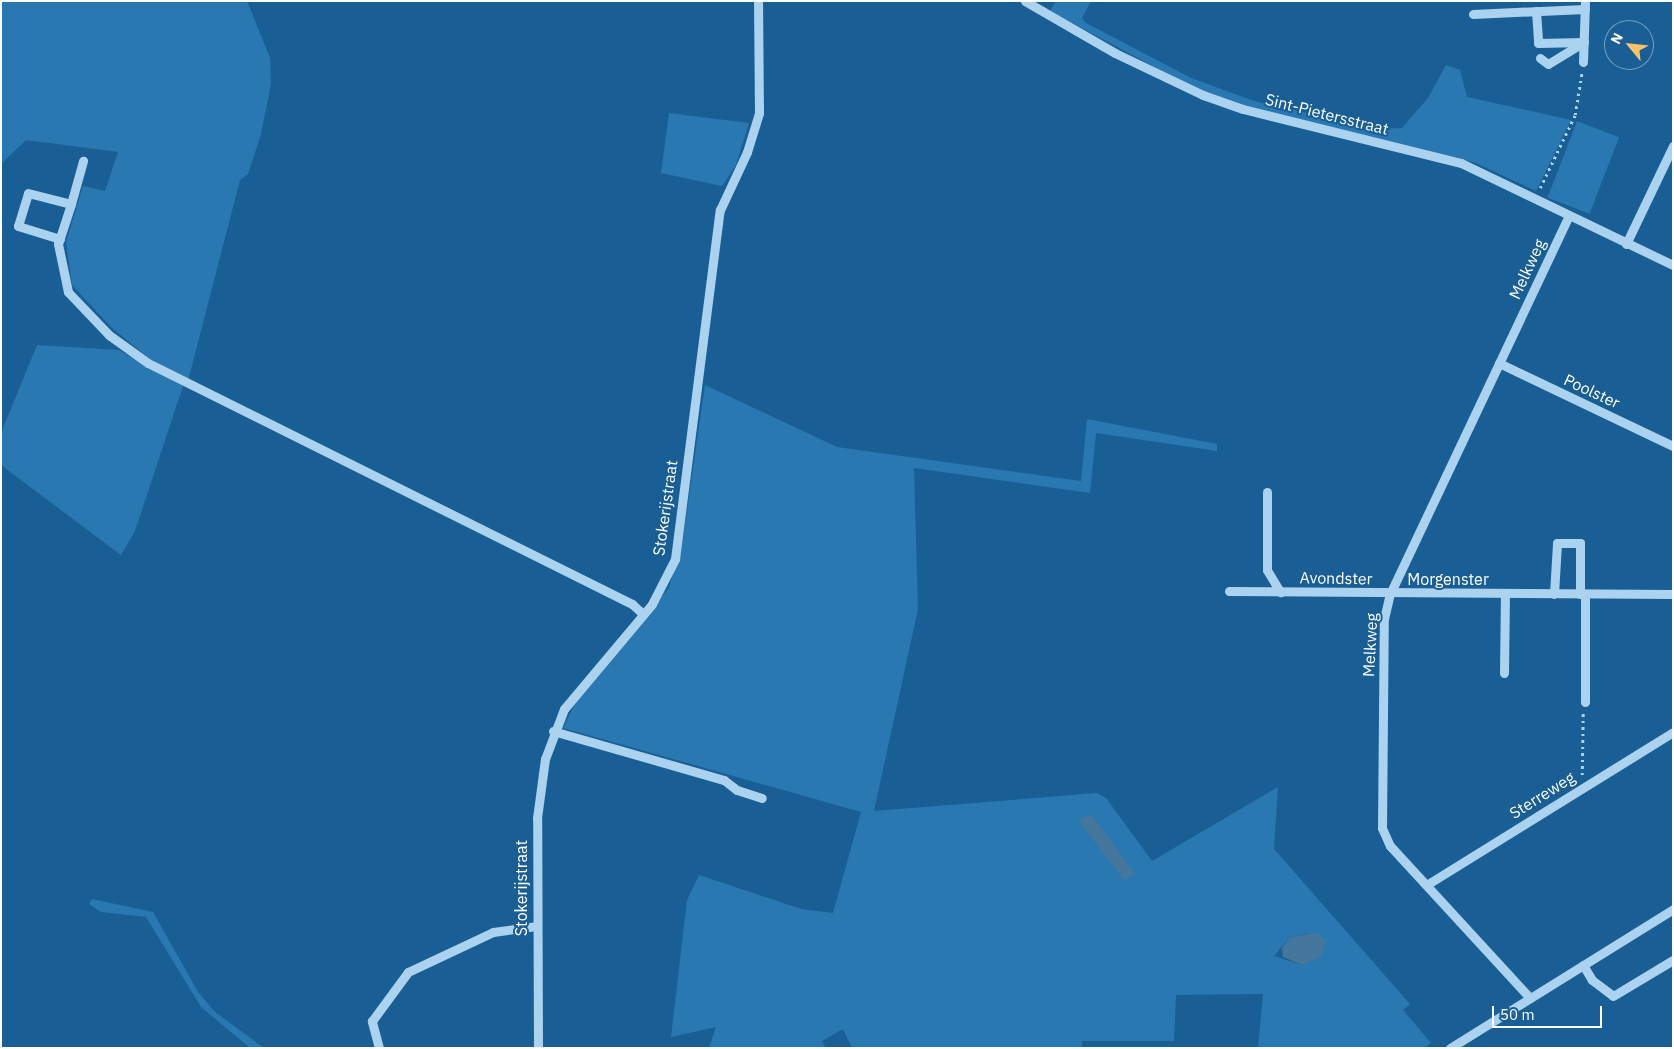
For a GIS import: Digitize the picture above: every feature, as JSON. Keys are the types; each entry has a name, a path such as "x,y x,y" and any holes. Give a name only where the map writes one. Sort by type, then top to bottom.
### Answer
{"street":[{"name":"Stokerijstraat","path":"538,1048 537,818 554,731 589,674 643,614 665,584 675,559 720,210 748,152 760,113 758,1"},
{"name":"Sint-Pietersstraat","path":"1025,1 1115,52 1204,95 1243,109 1461,163 1536,198 1568,218 1673,265"},
{"path":"1473,14 1536,11 1585,5 1583,62"},
{"path":"1536,11 1538,43 1584,42"},
{"path":"1540,58 1554,62 1584,42"},
{"path":"1626,244 1673,146"},
{"path":"83,161 60,239 68,292 109,335 148,364 632,604 643,614"},
{"path":"60,239 18,226 28,193 71,204"},
{"name":"Melkweg","path":"1530,998 1428,884 1390,846 1382,828 1384,619 1390,594 1568,218"},
{"name":"Poolster","path":"1499,363 1673,446"},
{"name":"Avondster","path":"1267,492 1267,570 1280,592"},
{"path":"1554,594 1557,543 1580,543 1585,702"},
{"name":"Avondster","path":"1228,591 1390,594"},
{"name":"Morgenster","path":"1390,594 1673,594"},
{"name":"Morgenster","path":"1504,673 1505,594"},
{"path":"554,731 724,780 737,790 762,798"},
{"name":"Sterreweg","path":"1428,884 1673,732"},
{"path":"1450,1048 1673,909"},
{"path":"378,1048 372,1020 408,972 493,932 536,926"},
{"path":"1583,965 1592,980 1613,996 1673,960"}],"path":[{"path":"1536,198 1575,115 1583,62"},
{"path":"1585,702 1582,776 1587,785"}],"shaded area":[{"path":"1,1 247,1 270,58 271,84 261,134 248,174 240,180 188,381 149,358 112,328 72,285 66,242 83,186 105,191 118,152 26,140 1,164"},
{"path":"1056,1 1091,1 1082,18 1086,23 1191,78 1254,101 1378,129 1402,128 1428,98 1446,65 1460,70 1467,97 1571,120 1536,191 1476,163 1253,109 1190,86 1050,11"},
{"path":"669,113 749,123 736,165 722,186 661,173"},
{"path":"1577,121 1619,137 1590,214 1548,198"},
{"path":"37,345 119,350 183,386 135,531 121,555 1,465 1,433"},
{"path":"705,385 837,447 1081,481 1087,419 1217,444 1217,451 1096,433 1090,493 914,468 918,609 874,811 1097,793 1106,798 1152,861 1278,787 1274,849 1410,1004 1403,1010 1431,1043 1424,1048 1258,1048 1263,994 1176,995 1174,1041 1082,1041 1082,1048 852,1048 843,1029 822,1041 826,1048 709,1048 716,1027 671,1037 687,900 699,875 801,909 833,913 861,812 563,728 583,688 669,588 683,538","holes":["1308,934 1321,957 1302,965 1274,956 1290,937"]},
{"path":"1092,815 1135,874 1124,880 1078,820"},
{"path":"92,899 153,912 198,992 215,1012 264,1048 250,1048 201,1007 146,917 101,912 89,904"},
{"path":"1317,933 1326,940 1321,957 1302,965 1283,957 1282,948 1290,937"}]}
